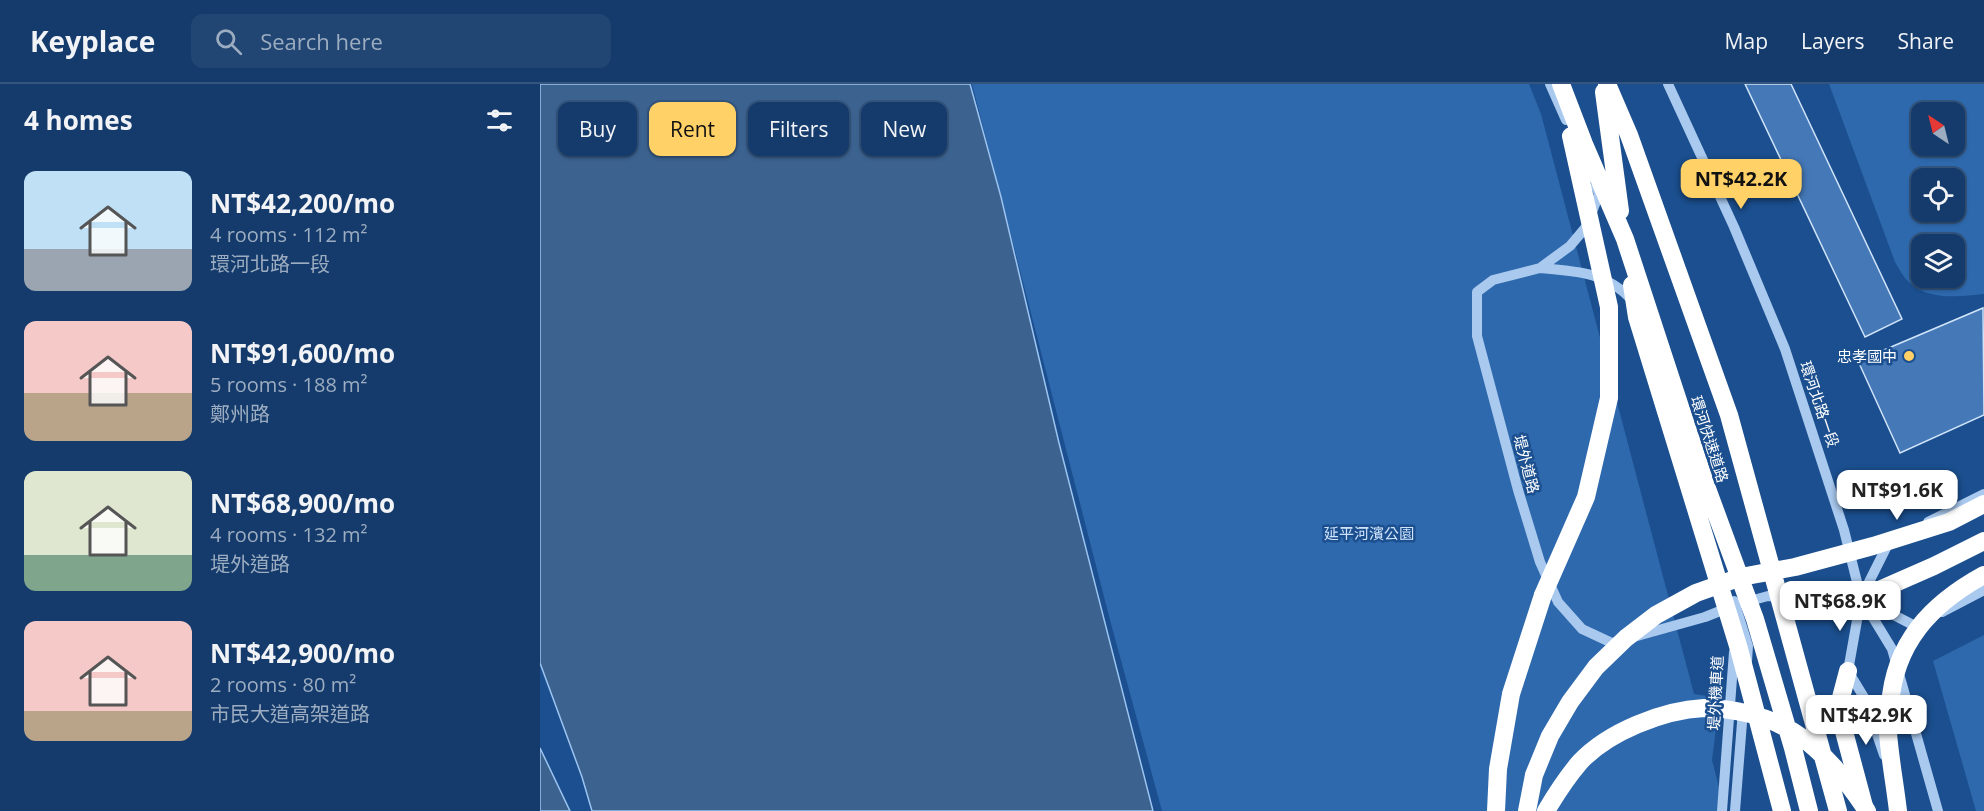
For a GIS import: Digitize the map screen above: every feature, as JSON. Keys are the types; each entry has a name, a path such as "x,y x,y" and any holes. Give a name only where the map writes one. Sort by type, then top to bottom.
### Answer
{"highway":[{"path":"1496,811 1498,769 1511,694 1543,594 1586,497 1609,398 1609,307 1561,84"},
{"name":"環河快速道路","path":"1561,84 1625,239 1705,483 1755,618 1809,811"},
{"path":"1605,84 1618,201 1637,317 1739,650 1782,811"},
{"name":"環河快速道路","path":"1605,84 1629,135 1729,415 1838,811"},
{"path":"1527,811 1534,775 1550,736 1570,702 1596,667 1626,638 1656,615 1696,593 1730,581 1796,567 1873,546 1949,522 1984,504"},
{"path":"1860,598 1934,566 1984,541"},
{"path":"1898,811 1888,731 1891,686 1903,649 1924,619 1961,588 1984,575"},
{"path":"1848,671 1838,708 1866,811"},
{"path":"1546,811 1581,761 1606,741 1640,723 1670,714 1704,708 1728,710 1766,718 1792,731 1816,748 1866,811"}],"street":[{"name":"堤外道路","path":"1550,84 1599,194 1587,227 1570,246 1540,268 1493,280 1477,292 1478,336 1518,490 1540,562 1558,602 1582,629 1612,643 1705,617 1735,605 1768,596 1860,598"},
{"name":"環河北路一段","path":"1668,84 1734,227 1785,349 1844,530 1860,598 1892,648 1938,811"},
{"path":"1540,268 1587,273 1624,290 1646,314 1735,605"},
{"path":"1903,811 1865,699 1848,671 1860,598 1890,540 1984,494"},
{"path":"1860,598 1915,626 1984,590"},
{"name":"堤外機車道","path":"1722,811 1735,654 1729,630 1735,605"},
{"name":"堤外機車道","path":"1735,605 1748,646 1735,811"}],"green space":[{"name":"延平河濱公園","path":"972,84 1529,84 1541,114 1694,694 1720,698 1712,760 1725,811 1162,811 1110,620"},
{"path":"1829,84 1984,84 1984,294 1942,296 1918,288 1965,288 1965,234 1911,234 1911,283 1895,262"},
{"path":"1984,635 1984,811 1976,811 1933,661"}],"shaded area":[{"path":"540,84 970,84 1001,197 1059,443 1153,811 592,811 582,777 540,663"},
{"path":"540,748 570,811 540,811"}],"building":[{"path":"1745,84 1791,84 1902,319 1865,337"},
{"path":"1983,308 1984,415 1900,453 1858,361"}],"place":[{"name":"忠孝國中","path":"1909,356"}]}
